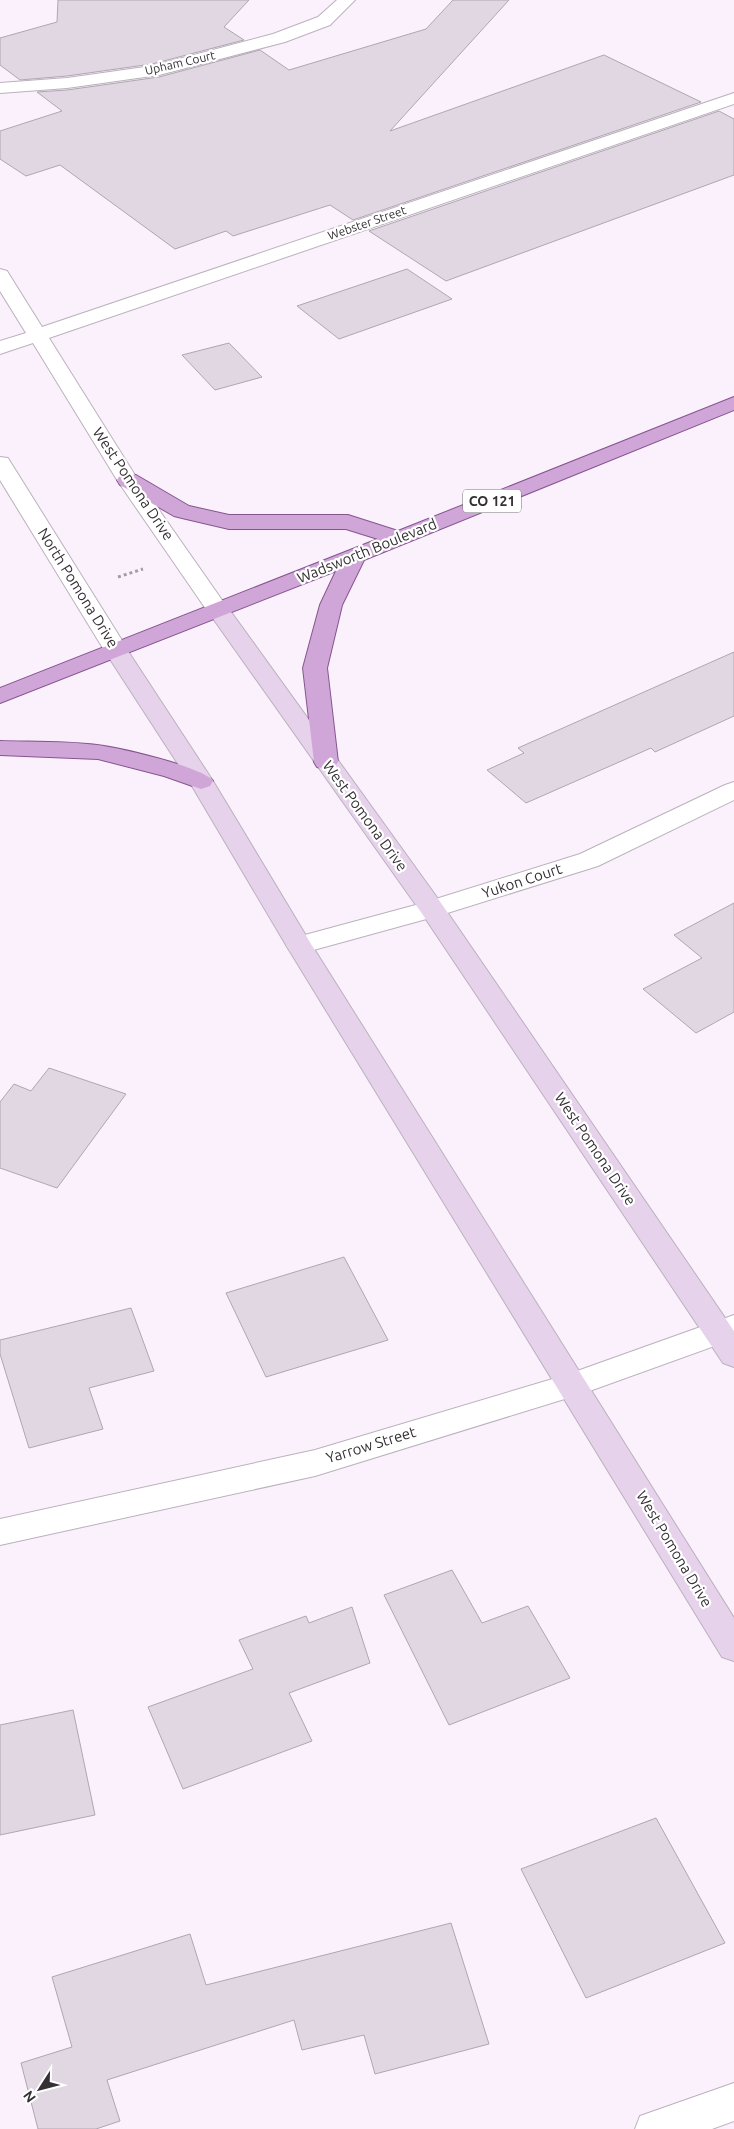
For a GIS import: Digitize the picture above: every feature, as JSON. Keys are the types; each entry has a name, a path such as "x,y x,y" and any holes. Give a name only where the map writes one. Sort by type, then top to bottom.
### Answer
{"main road":[{"name":"Wadsworth Boulevard","path":"0,696 734,403"},
{"path":"128,480 182,511 229,522 348,522 399,538"},
{"path":"326,762 315,668 331,605 355,555"},
{"path":"0,748 98,752 172,770 201,781"}],"street":[{"name":"Upham Court","path":"0,88 67,83 153,71 279,38 324,21 347,0"},
{"name":"Webster Street","path":"0,348 734,98"},
{"name":"West Pomona Drive","path":"0,275 128,480 218,610 432,910 729,1338"},
{"name":"North Pomona Drive","path":"0,463 116,650 157,712"},
{"name":"West Pomona Drive","path":"157,712 201,781 299,945 734,1647"},
{"name":"Yukon Court","path":"299,945 432,910 589,860 734,790"},
{"name":"Yarrow Street","path":"0,1532 315,1463 729,1338"},
{"path":"654,2129 678,2124 734,2102"}],"path":[{"path":"117,577 144,568"}],"building":[{"path":"58,0 249,0 224,27 244,40 152,64 67,76 20,80 0,65 0,38 57,22"},
{"path":"453,0 509,0 390,131 604,55 701,102 353,220 330,205 233,236 226,231 175,249 60,165 26,176 0,159 0,131 62,111 37,92 67,90 159,77 260,50 289,70 426,29"},
{"path":"719,111 734,119 734,175 446,281 369,231"},
{"path":"407,269 452,299 339,339 297,306"},
{"path":"229,343 262,377 215,390 182,355"},
{"path":"734,652 734,716 655,752 651,748 526,803 487,770 524,753 518,748"},
{"path":"734,903 734,1012 696,1033 643,989 702,958 674,935"},
{"path":"49,1068 126,1094 57,1188 0,1168 0,1102 14,1084 31,1091"},
{"path":"344,1257 388,1340 266,1377 226,1293"},
{"path":"131,1308 154,1371 89,1388 103,1429 29,1448 0,1354 0,1340"},
{"path":"452,1570 482,1623 528,1606 570,1678 449,1725 384,1595"},
{"path":"352,1607 370,1663 289,1693 312,1741 183,1789 148,1707 253,1669 239,1640 306,1616 309,1623"},
{"path":"73,1710 95,1815 0,1835 0,1725"},
{"path":"656,1818 725,1943 586,1998 521,1869"},
{"path":"451,1923 489,2044 375,2074 364,2035 302,2050 294,2020 107,2080 120,2121 96,2129 38,2129 21,2063 72,2047 52,1977 190,1934 206,1985"}]}
